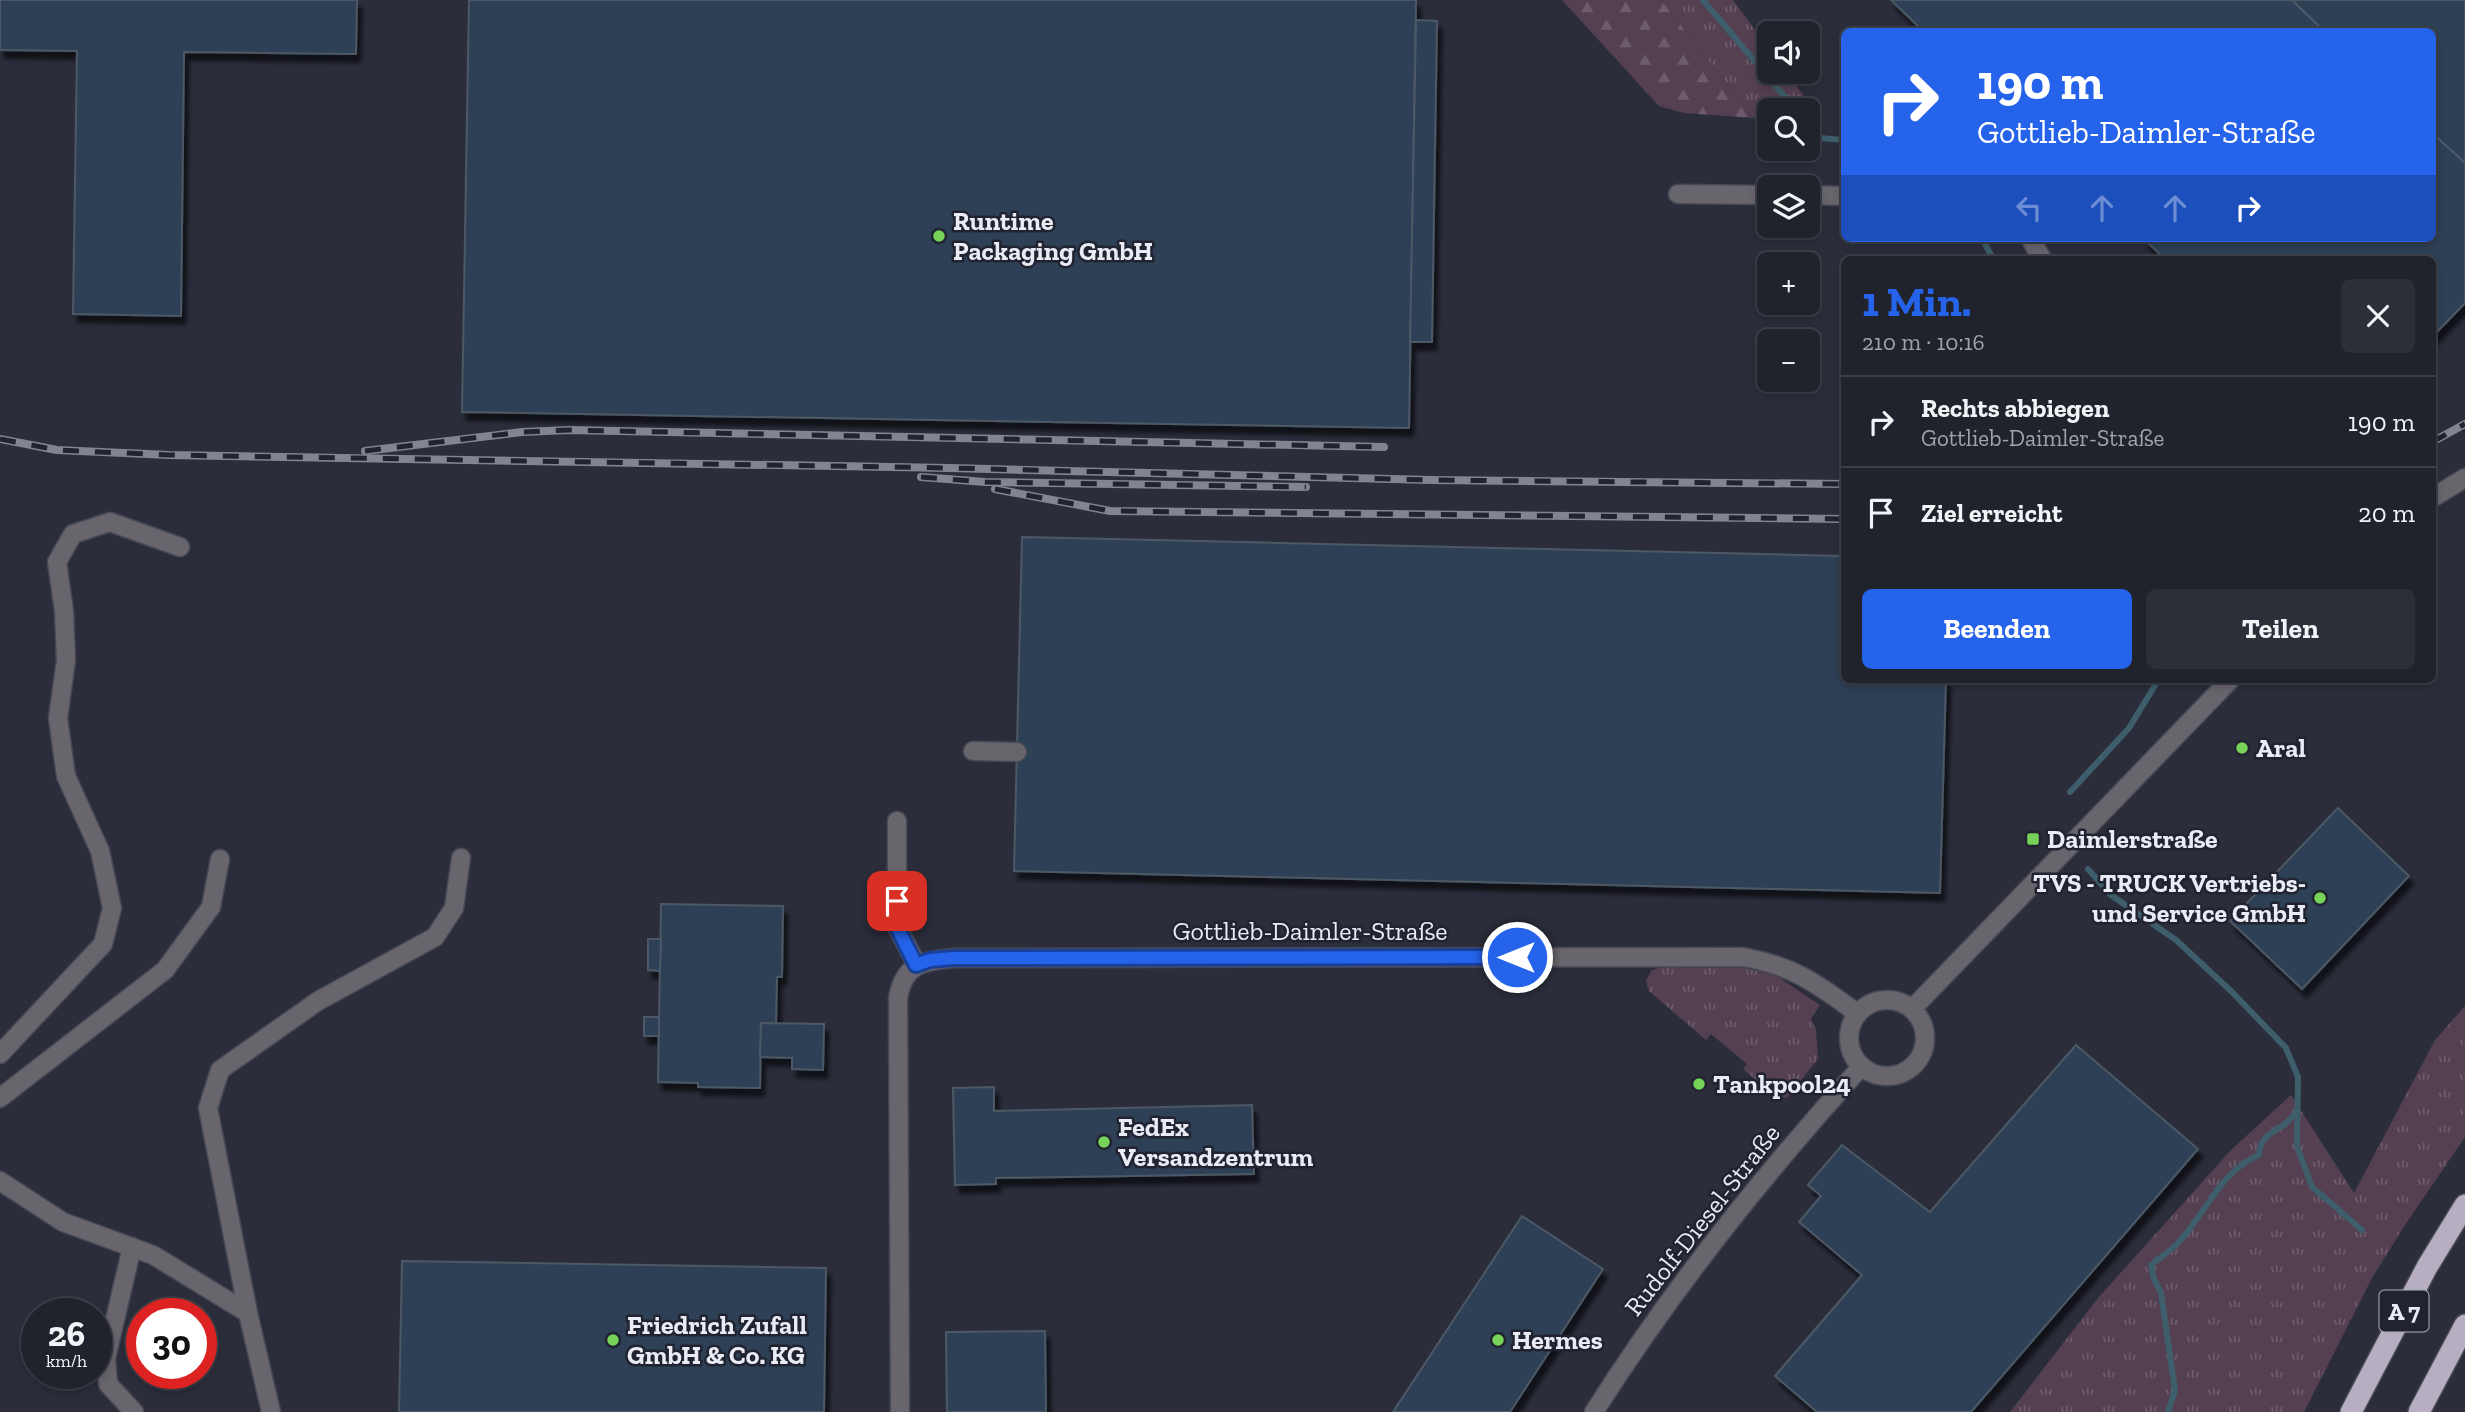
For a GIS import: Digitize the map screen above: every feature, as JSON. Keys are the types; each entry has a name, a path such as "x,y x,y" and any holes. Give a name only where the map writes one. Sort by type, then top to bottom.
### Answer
{"highway":[{"name":"A 7","path":"2351,1412 2427,1268 2465,1205"},
{"name":"A 7","path":"2420,1412 2465,1325"}],"street":[{"path":"1678,194 1757,195"},
{"path":"1820,195 1841,196"},
{"path":"2436,496 2465,478"},
{"path":"0,1054 103,944 112,908 100,850 66,776 58,718 66,660 64,611 57,562 73,534 110,522 180,547"},
{"path":"1912,1009 2227,683"},
{"path":"973,751 1017,752"},
{"path":"897,821 897,927 916,965 907,973 898,998 900,1412"},
{"path":"271,1412 248,1313 208,1108 220,1070 318,1002 435,937 454,908 461,858"},
{"path":"0,1098 165,970 211,907 220,859"},
{"name":"Gottlieb-Daimler-Straße","path":"916,965 930,960 954,958 1743,957 1784,966 1813,981 1857,1013"},
{"path":"1884,1000 1899,1001 1912,1009 1925,1029 1926,1041 1916,1064 1907,1072 1895,1076 1871,1073 1861,1067 1852,1055 1848,1041 1850,1026 1857,1013 1869,1004 1884,1000"},
{"name":"Rudolf-Diesel-Straße","path":"1594,1412 1670,1297 1732,1218 1861,1067"},
{"path":"0,1181 63,1223 153,1255 248,1313"},
{"path":"132,1247 106,1358 108,1384 134,1412"}],"green space":[{"path":"1562,0 1661,0 1754,118 1684,113 1659,106"},
{"path":"1661,0 1733,0 1757,33 1757,84 1795,84 1805,98 1757,98 1757,118 1754,118"},
{"path":"1660,967 1745,968 1775,975 1820,1005 1811,1019 1816,1029 1818,1059 1787,1098 1774,1095 1743,1069 1747,1064 1711,1034 1706,1040 1649,991 1646,981 1651,971"},
{"path":"2465,1006 2465,1137 2372,1278 2304,1412 2010,1412 2098,1298 2231,1150 2291,1095 2354,1193 2435,1040"}],"building":[{"path":"0,0 357,0 356,54 184,52 181,316 73,314 77,51 0,50"},
{"name":"Runtime Packaging GmbH","path":"469,0 1416,0 1409,428 462,412"},
{"path":"1891,0 2292,0 2321,28 1920,28"},
{"path":"2292,0 2465,0 2465,163 2436,137 2436,28 2321,28"},
{"path":"1416,20 1437,21 1432,342 1410,342"},
{"path":"2436,137 2465,163 2465,303 2436,333 2436,256 2162,256 2147,242 2436,242"},
{"path":"1022,537 1841,556 1841,683 1946,683 1940,893 1014,871"},
{"name":"TVS - TRUCK Vertriebs- und Service GmbH","path":"2338,808 2409,876 2302,989 2230,921"},
{"path":"661,904 783,906 782,977 777,977 776,1024 761,1023 760,1088 698,1087 698,1083 658,1082"},
{"path":"648,939 661,939 660,971 648,970"},
{"path":"644,1017 659,1017 659,1036 644,1036"},
{"path":"761,1023 824,1024 823,1070 792,1069 792,1058 760,1057"},
{"path":"2076,1045 2198,1149 1971,1412 1817,1412 1775,1376 1862,1275 1799,1222 1821,1196 1808,1185 1842,1145 1930,1212"},
{"name":"FedEx Versandzentrum","path":"994,1087 994,1111 1252,1105 1254,1174 996,1178 996,1184 955,1185 953,1088"},
{"name":"Hermes","path":"1522,1216 1603,1269 1510,1412 1393,1412"},
{"name":"Friedrich Zufall GmbH & Co. KG","path":"402,1261 826,1268 824,1412 399,1412"},
{"path":"1045,1331 1046,1412 947,1412 946,1332"}],"waterway":[{"path":"1703,0 1786,98"},
{"path":"1820,138 1841,140"},
{"path":"1984,242 1991,256"},
{"path":"2070,792 2129,728 2157,683"},
{"path":"2088,869 2111,895 2176,940 2231,991 2286,1048 2298,1077 2297,1146 2312,1187 2362,1230"},
{"path":"2168,1412 2175,1390 2161,1293 2151,1265 2177,1244 2223,1183 2245,1162 2259,1155 2264,1140 2297,1111"}],"railway":[{"path":"2436,440 2465,424"},
{"path":"365,451 522,432 569,430 1384,447"},
{"path":"0,439 57,450 169,455 950,468 1431,480 1841,484"},
{"path":"921,477 985,482 1306,487"},
{"path":"995,489 1110,511 1841,519"}],"place":[{"name":"Runtime Packaging GmbH","path":"939,236"},
{"name":"Aral","path":"2242,748"},
{"name":"Daimlerstraße","path":"2033,839"},
{"name":"TVS - TRUCK Vertriebs- und Service GmbH","path":"2320,898"},
{"name":"Tankpool24","path":"1699,1084"},
{"name":"FedEx Versandzentrum","path":"1104,1142"},
{"name":"Friedrich Zufall GmbH & Co. KG","path":"613,1340"},
{"name":"Hermes","path":"1498,1340"}],"route":[{"path":"897,901 897,927 916,965 930,960 954,958 1517,957"}]}
